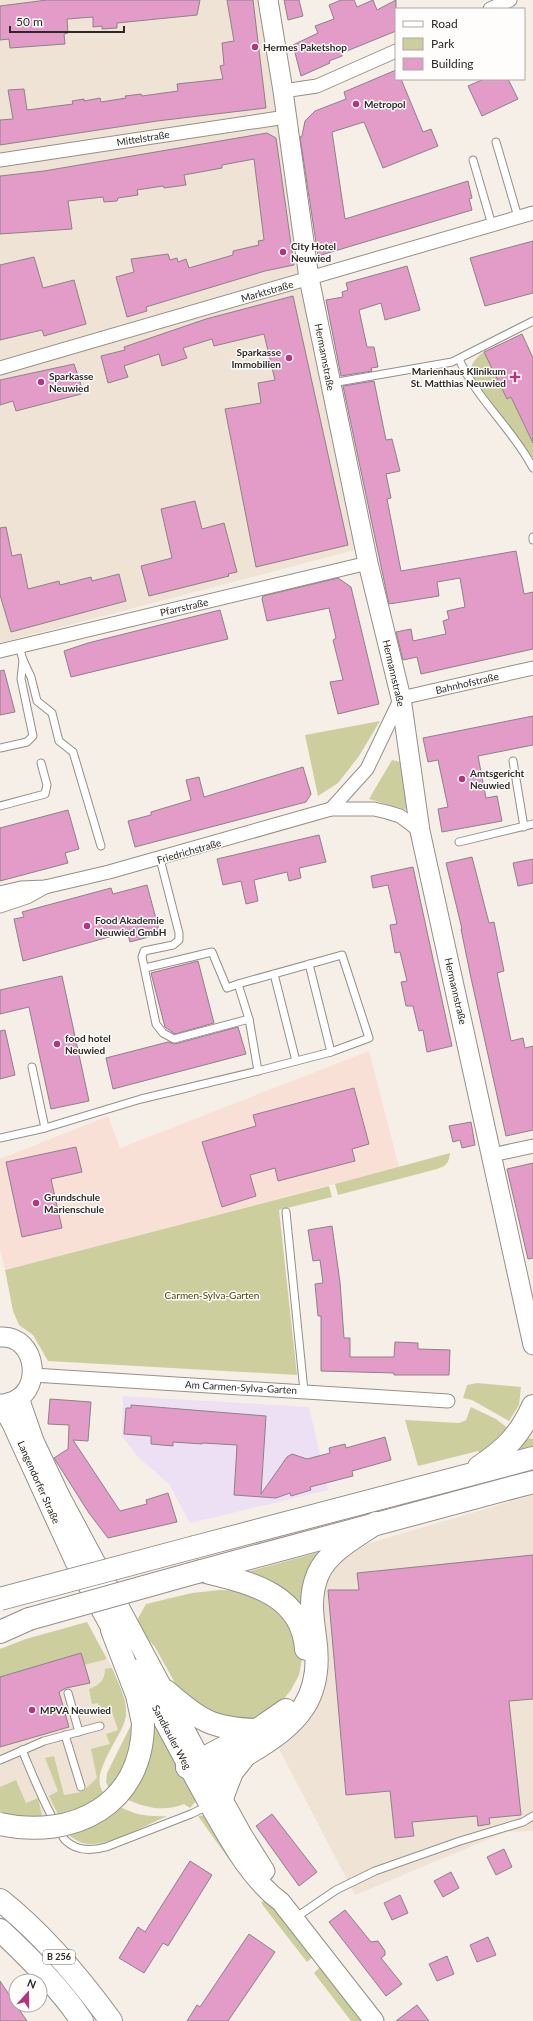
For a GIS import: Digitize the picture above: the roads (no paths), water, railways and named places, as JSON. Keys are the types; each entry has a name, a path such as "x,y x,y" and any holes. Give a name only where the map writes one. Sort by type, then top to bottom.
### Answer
{"highway":[{"path":"468,1475 506,1447 519,1431 533,1406"},
{"path":"0,1599 533,1458"},
{"path":"0,1632 29,1619 376,1523 533,1482"},
{"path":"199,1766 220,1769 246,1755 289,1726 304,1707 313,1688 317,1668 312,1599 315,1580 329,1558 376,1523"},
{"path":"199,1766 282,1714 297,1696 306,1666 306,1646 303,1634 293,1614 278,1598 269,1592 245,1582 200,1571"},
{"path":"0,1824 33,1829 55,1828 76,1823 101,1811 123,1789 134,1769 140,1746 143,1723 137,1695 112,1630"},
{"path":"166,1691 186,1709 207,1722 225,1728 257,1730"},
{"path":"216,1802 232,1772 246,1755"},
{"name":"B 256","path":"0,1900 42,1938 70,1968 111,2021"},
{"name":"B 256","path":"0,1930 25,1953 54,1984 82,2021"}],"street":[{"name":"Hermannstraße","path":"268,0 283,91 308,278 368,563 401,698 420,831 533,1345"},
{"path":"492,8 510,0"},
{"path":"283,91 317,86 395,51"},
{"name":"Mittelstraße","path":"0,160 286,117"},
{"name":"Marktstraße","path":"0,368 533,213"},
{"name":"Pfarrstraße","path":"0,651 368,563"},
{"name":"Bahnhofstraße","path":"401,698 533,668"},
{"path":"331,809 367,769 401,698"},
{"name":"Friedrichstraße","path":"0,893 21,888 45,887 160,859 331,809 374,809 387,812 400,816 420,831"},
{"name":"Friedrichstraße","path":"0,906 27,897 45,887"},
{"path":"492,1155 533,1146"},
{"path":"1,1334 23,1346 29,1354 33,1364 33,1375 28,1388 19,1398"},
{"name":"Am Carmen-Sylva-Garten","path":"33,1375 448,1401"},
{"name":"Langendorfer Straße","path":"19,1398 34,1440 60,1496 84,1559 0,1404 19,1398"},
{"name":"Sandkauler Weg","path":"84,1559 112,1630 156,1707 199,1766"},
{"name":"Sandkauler Weg","path":"84,1559 166,1691 216,1802 243,1836 278,1891 281,1902 374,2021"}],"lane":[{"path":"496,142 518,217"},
{"path":"473,160 492,225"},
{"path":"330,384 438,365 459,359 533,321"},
{"path":"459,359 469,378 521,448 533,468"},
{"path":"0,748 27,742 33,736 21,679 22,660 19,646"},
{"path":"22,660 28,669 37,701 52,713 60,741 73,752 101,846"},
{"path":"513,761 524,826"},
{"path":"0,806 45,794 48,785 41,763"},
{"path":"459,842 533,824"},
{"path":"160,859 180,933 179,940 174,945 144,952 142,956 156,1024 163,1033 174,1039 249,1019"},
{"path":"0,1138 45,1128 141,1099 331,1052 369,1038 342,955 227,988 212,952 145,968"},
{"path":"309,964 331,1052"},
{"path":"274,974 296,1061"},
{"path":"238,984 249,1019 258,1071"},
{"path":"32,1067 45,1128"},
{"path":"286,1212 304,1391"},
{"path":"68,1693 79,1732"},
{"path":"0,1760 22,1750 65,1735 100,1726"},
{"path":"65,1735 81,1787"},
{"path":"22,1750 50,1814 65,1840 82,1849 96,1850 106,1847 191,1814 216,1802"},
{"path":"295,1918 336,1890 375,1872 460,1841 523,1822 533,1816"}],"place":[{"name":"Hermes Paketshop","path":"255,47"},
{"name":"Metropol","path":"356,104"},
{"name":"City Hotel Neuwied","path":"283,252"},
{"name":"Sparkasse Immobilien","path":"289,358"},
{"name":"Marienhaus Klinikum St. Matthias Neuwied","path":"515,377"},
{"name":"Sparkasse Neuwied","path":"41,382"},
{"name":"Amtsgericht Neuwied","path":"462,779"},
{"name":"Food Akademie Neuwied GmbH","path":"87,926"},
{"name":"food hotel Neuwied","path":"57,1044"},
{"name":"Grundschule Marienschule","path":"36,1203"},
{"name":"MPVA Neuwied","path":"32,1710"}],"park label":[{"name":"Carmen-Sylva-Garten","path":"212,1295"}]}
